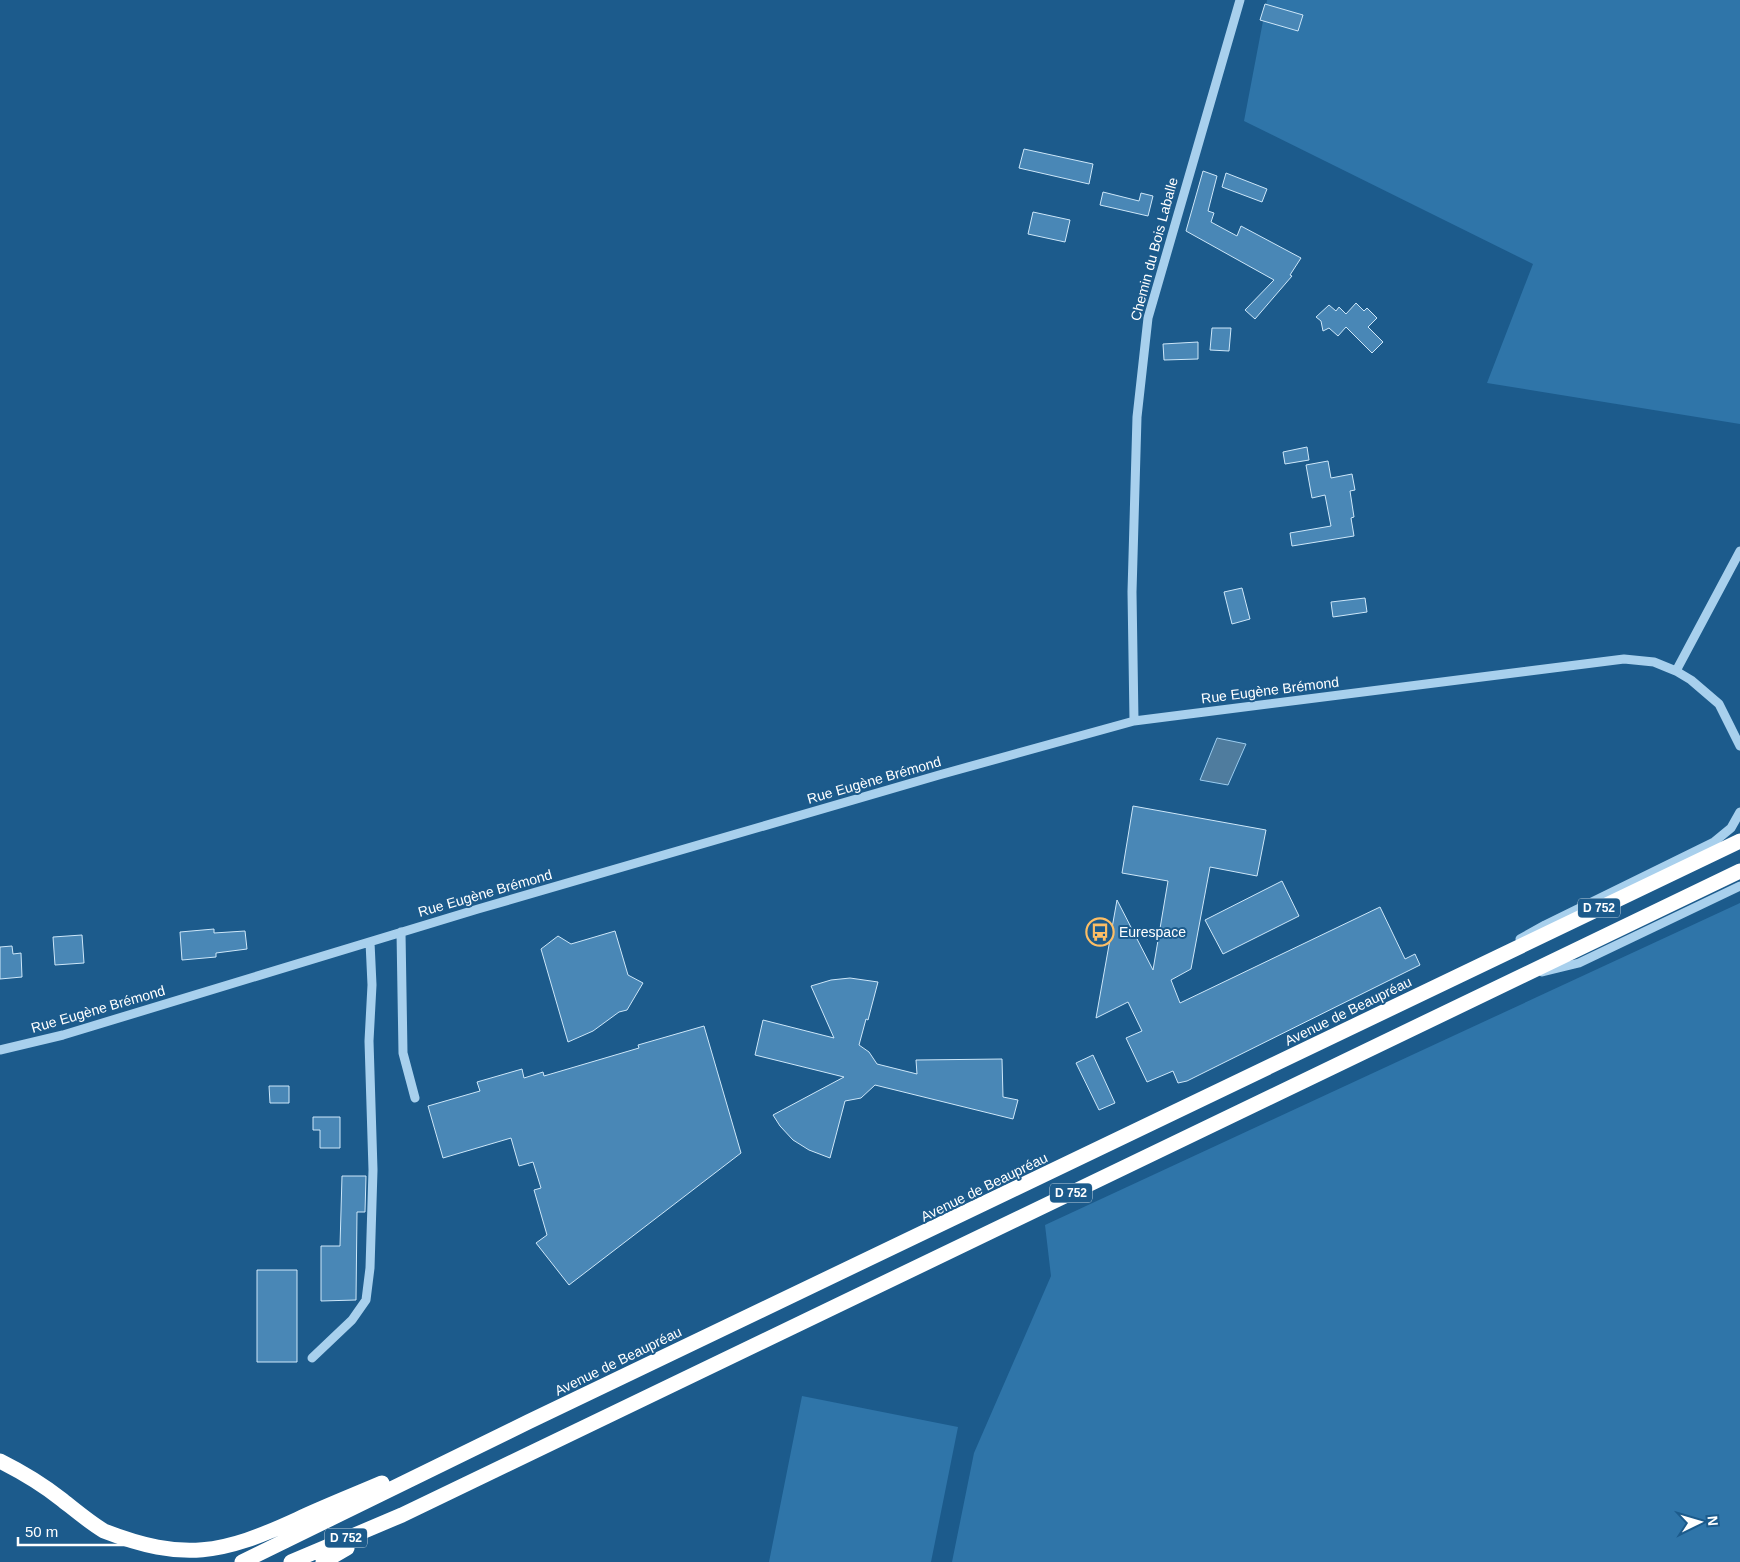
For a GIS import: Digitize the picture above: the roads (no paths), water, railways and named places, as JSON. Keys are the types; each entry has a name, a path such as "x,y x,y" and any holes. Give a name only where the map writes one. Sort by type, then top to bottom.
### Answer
{"highway":[{"name":"Avenue de Beaupréau","path":"242,1562 475,1448 1740,841"},
{"name":"D 752","path":"291,1562 402,1515 1740,871"},
{"path":"0,1461 28,1475 103,1530 133,1544 166,1554 191,1556 209,1554 235,1547 435,1460 475,1448"},
{"path":"323,1562 385,1528 402,1515"}],"street":[{"name":"Chemin du Bois Laballe","path":"1134,721 1132,592 1137,416 1148,318 1240,0"},
{"path":"1676,671 1740,551"},
{"name":"Rue Eugène Brémond","path":"0,1050 63,1035 401,932 939,775 1134,721 1624,659 1654,662 1676,671 1691,680 1719,704 1740,746"},
{"path":"1458,976 1545,924 1714,842 1731,828 1740,812"},
{"path":"1518,978 1579,963 1740,886"},
{"path":"401,932 403,1053 415,1098"},
{"path":"312,1358 352,1320 366,1300 370,1268 372,1170 370,1041 372,985 370,942"}],"place":[{"name":"Eurespace","path":"1100,932"}]}
